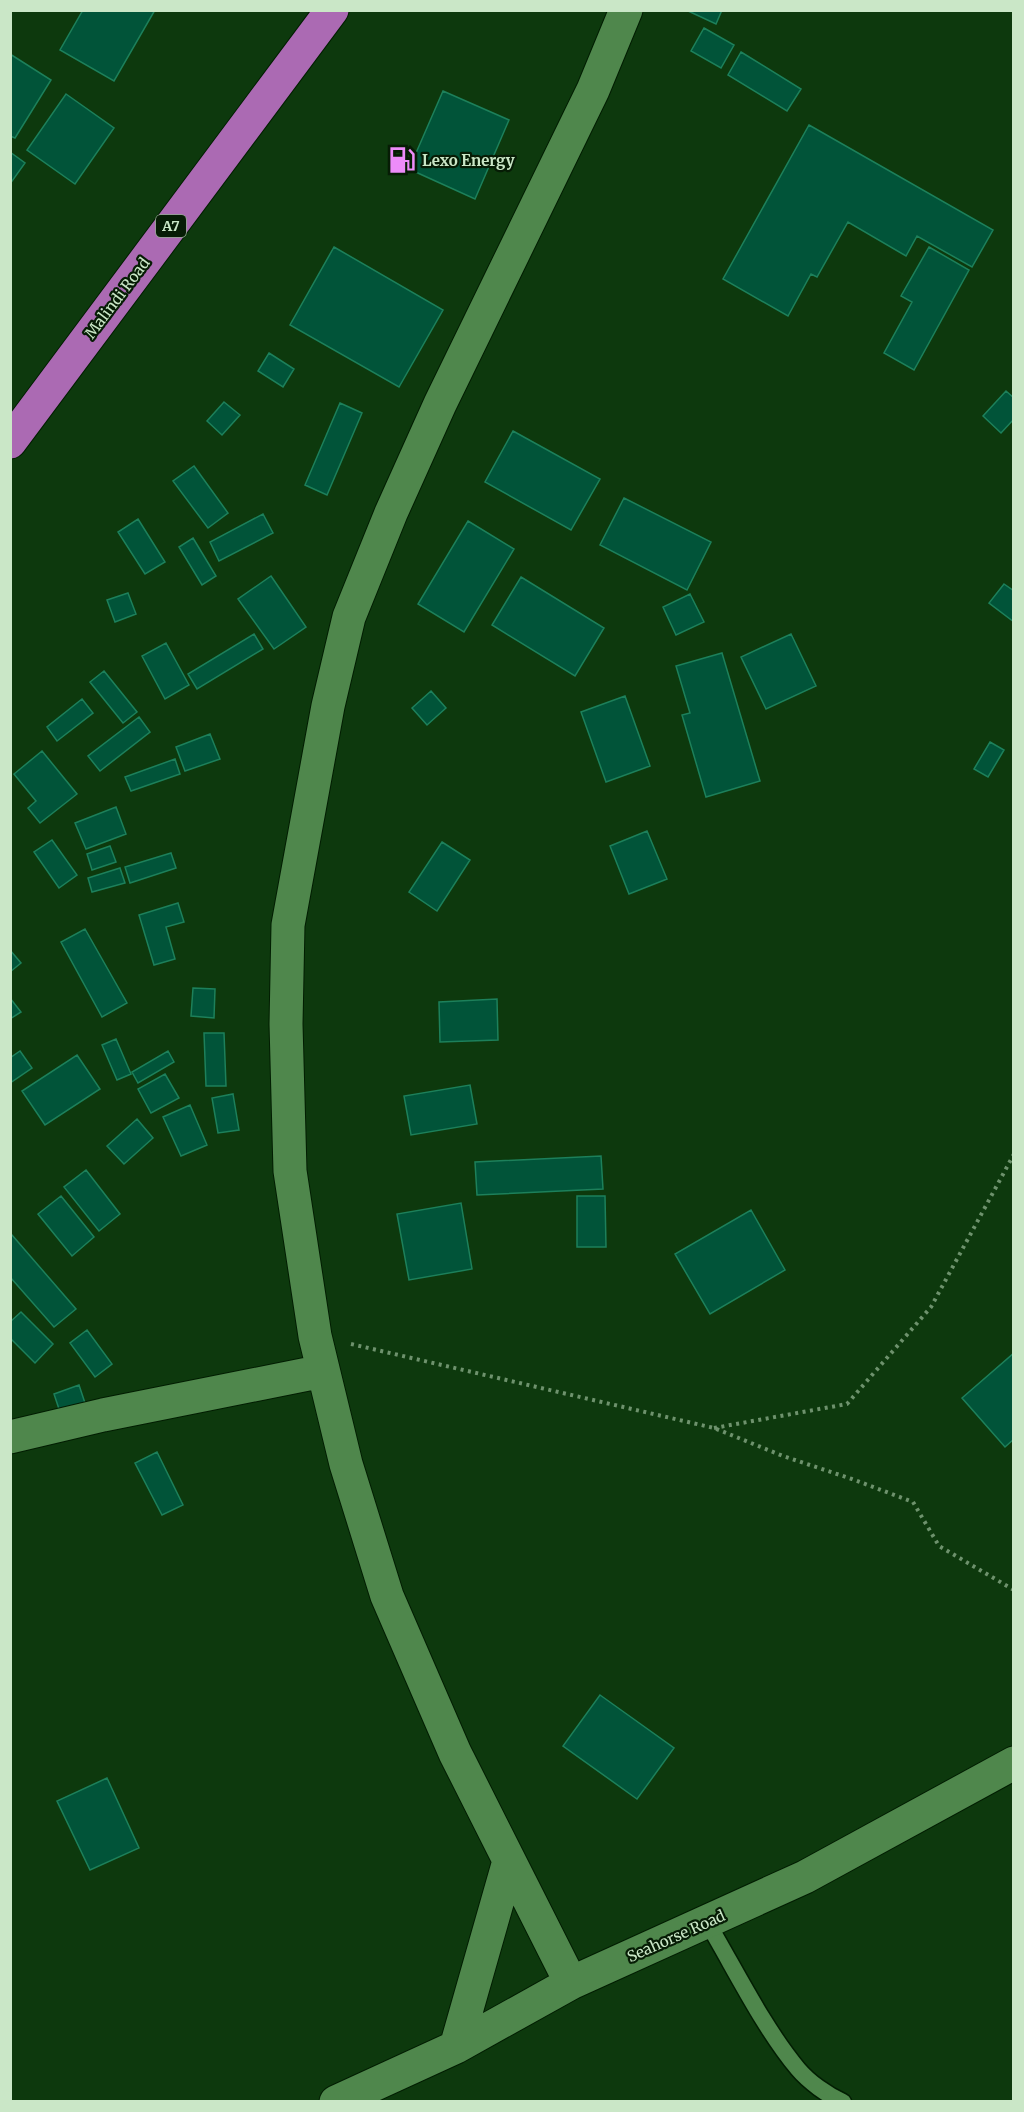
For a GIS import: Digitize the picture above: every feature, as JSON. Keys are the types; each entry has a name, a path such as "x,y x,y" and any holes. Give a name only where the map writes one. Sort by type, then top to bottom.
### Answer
{"highway":[{"name":"Malindi Road","path":"10,442 332,10"}],"street":[{"path":"570,1983 455,1753 387,1596 346,1464 315,1336 290,1171 286,1024 288,925 328,706 349,617 440,404 593,90 626,10"},
{"path":"10,1437 103,1415 323,1371"},
{"name":"Seahorse Road","path":"345,2100 456,2046 570,1983 805,1877 1014,1763"},
{"path":"456,2046 509,1861"}],"lane":[{"path":"707,1922 772,2032 799,2071 831,2097 843,2102"}],"path":[{"path":"714,1428 847,1404 931,1307 1014,1154"},
{"path":"315,1336 714,1428 913,1502 939,1546 1014,1590"}],"building":[{"path":"83,10 155,10 114,81 60,50"},
{"path":"686,10 722,10 716,24"},
{"path":"704,28 734,45 721,68 691,51"},
{"path":"741,52 801,89 787,111 728,75"},
{"path":"10,54 51,80 15,138 10,136"},
{"path":"443,91 509,120 475,199 409,169"},
{"path":"66,94 114,128 75,184 27,150"},
{"path":"809,125 993,230 972,267 917,236 906,256 848,222 817,277 811,274 788,316 723,279"},
{"path":"10,152 25,163 10,184"},
{"path":"334,247 443,310 399,387 290,325"},
{"path":"929,247 969,270 914,370 884,353 912,302 901,296"},
{"path":"269,353 294,369 283,387 258,371"},
{"path":"1006,391 1014,398 1014,419 1001,433 983,416"},
{"path":"224,402 240,415 222,435 207,421"},
{"path":"340,403 362,413 327,495 305,485"},
{"path":"513,431 600,479 571,530 485,482"},
{"path":"194,466 228,513 208,528 173,481"},
{"path":"624,498 711,542 687,590 600,545"},
{"path":"263,514 273,533 219,561 210,542"},
{"path":"138,519 165,562 145,574 118,532"},
{"path":"468,521 514,549 464,632 418,604"},
{"path":"193,538 216,576 202,585 179,547"},
{"path":"271,576 306,627 274,649 238,599"},
{"path":"521,577 604,628 575,676 492,625"},
{"path":"1004,584 1014,591 1014,622 989,603"},
{"path":"128,593 136,614 115,622 107,600"},
{"path":"690,594 704,622 676,635 663,607"},
{"path":"254,634 263,649 197,689 188,674"},
{"path":"791,634 816,686 766,709 741,657"},
{"path":"166,643 189,685 165,699 142,656"},
{"path":"722,653 760,781 706,797 682,715 690,713 676,666"},
{"path":"104,671 137,712 123,723 90,682"},
{"path":"431,691 446,708 427,725 412,708"},
{"path":"625,696 650,766 606,782 581,712"},
{"path":"82,699 93,713 57,741 47,727"},
{"path":"139,717 150,732 100,771 88,756"},
{"path":"210,734 220,759 185,771 176,747"},
{"path":"990,742 1004,750 988,777 974,769"},
{"path":"42,751 77,794 40,823 28,808 36,801 14,774"},
{"path":"175,759 180,774 131,791 125,777"},
{"path":"116,807 126,834 86,849 75,823"},
{"path":"647,831 667,879 629,894 610,846"},
{"path":"52,840 77,875 59,888 34,852"},
{"path":"442,842 470,860 437,911 409,892"},
{"path":"110,846 116,862 92,870 87,854"},
{"path":"171,853 176,868 130,883 125,867"},
{"path":"120,868 125,883 92,892 88,878"},
{"path":"178,903 184,922 166,927 175,959 154,965 139,915"},
{"path":"85,929 127,1003 102,1017 61,942"},
{"path":"10,950 21,963 10,972"},
{"path":"193,988 215,989 214,1018 191,1016"},
{"path":"10,998 21,1012 10,1019"},
{"path":"497,999 498,1040 440,1042 439,1002"},
{"path":"204,1033 224,1033 226,1086 206,1086"},
{"path":"116,1039 131,1074 117,1080 102,1045"},
{"path":"20,1051 32,1068 10,1083 10,1058"},
{"path":"168,1051 174,1062 138,1083 132,1072"},
{"path":"77,1055 100,1089 45,1125 22,1091"},
{"path":"165,1074 179,1098 151,1113 138,1089"},
{"path":"470,1085 477,1124 411,1135 404,1096"},
{"path":"233,1094 239,1130 218,1133 212,1098"},
{"path":"190,1105 207,1145 181,1156 163,1117"},
{"path":"137,1119 153,1138 124,1164 107,1146"},
{"path":"601,1156 603,1189 477,1195 475,1162"},
{"path":"86,1170 120,1214 99,1231 64,1187"},
{"path":"61,1196 94,1237 72,1256 38,1214"},
{"path":"577,1196 605,1196 606,1247 577,1247"},
{"path":"461,1203 472,1269 409,1280 397,1214"},
{"path":"751,1210 785,1270 710,1314 675,1254"},
{"path":"12,1235 76,1309 54,1327 10,1277 10,1237"},
{"path":"21,1312 53,1344 35,1363 10,1338 10,1322"},
{"path":"87,1330 112,1364 95,1377 70,1343"},
{"path":"1014,1353 1014,1439 1005,1447 962,1398"},
{"path":"79,1385 85,1403 60,1412 54,1394"},
{"path":"157,1452 183,1505 162,1515 135,1463"},
{"path":"600,1695 674,1748 637,1799 563,1746"},
{"path":"107,1778 139,1848 90,1870 57,1801"}],"place":[{"name":"Lexo Energy","path":"402,160"}]}
